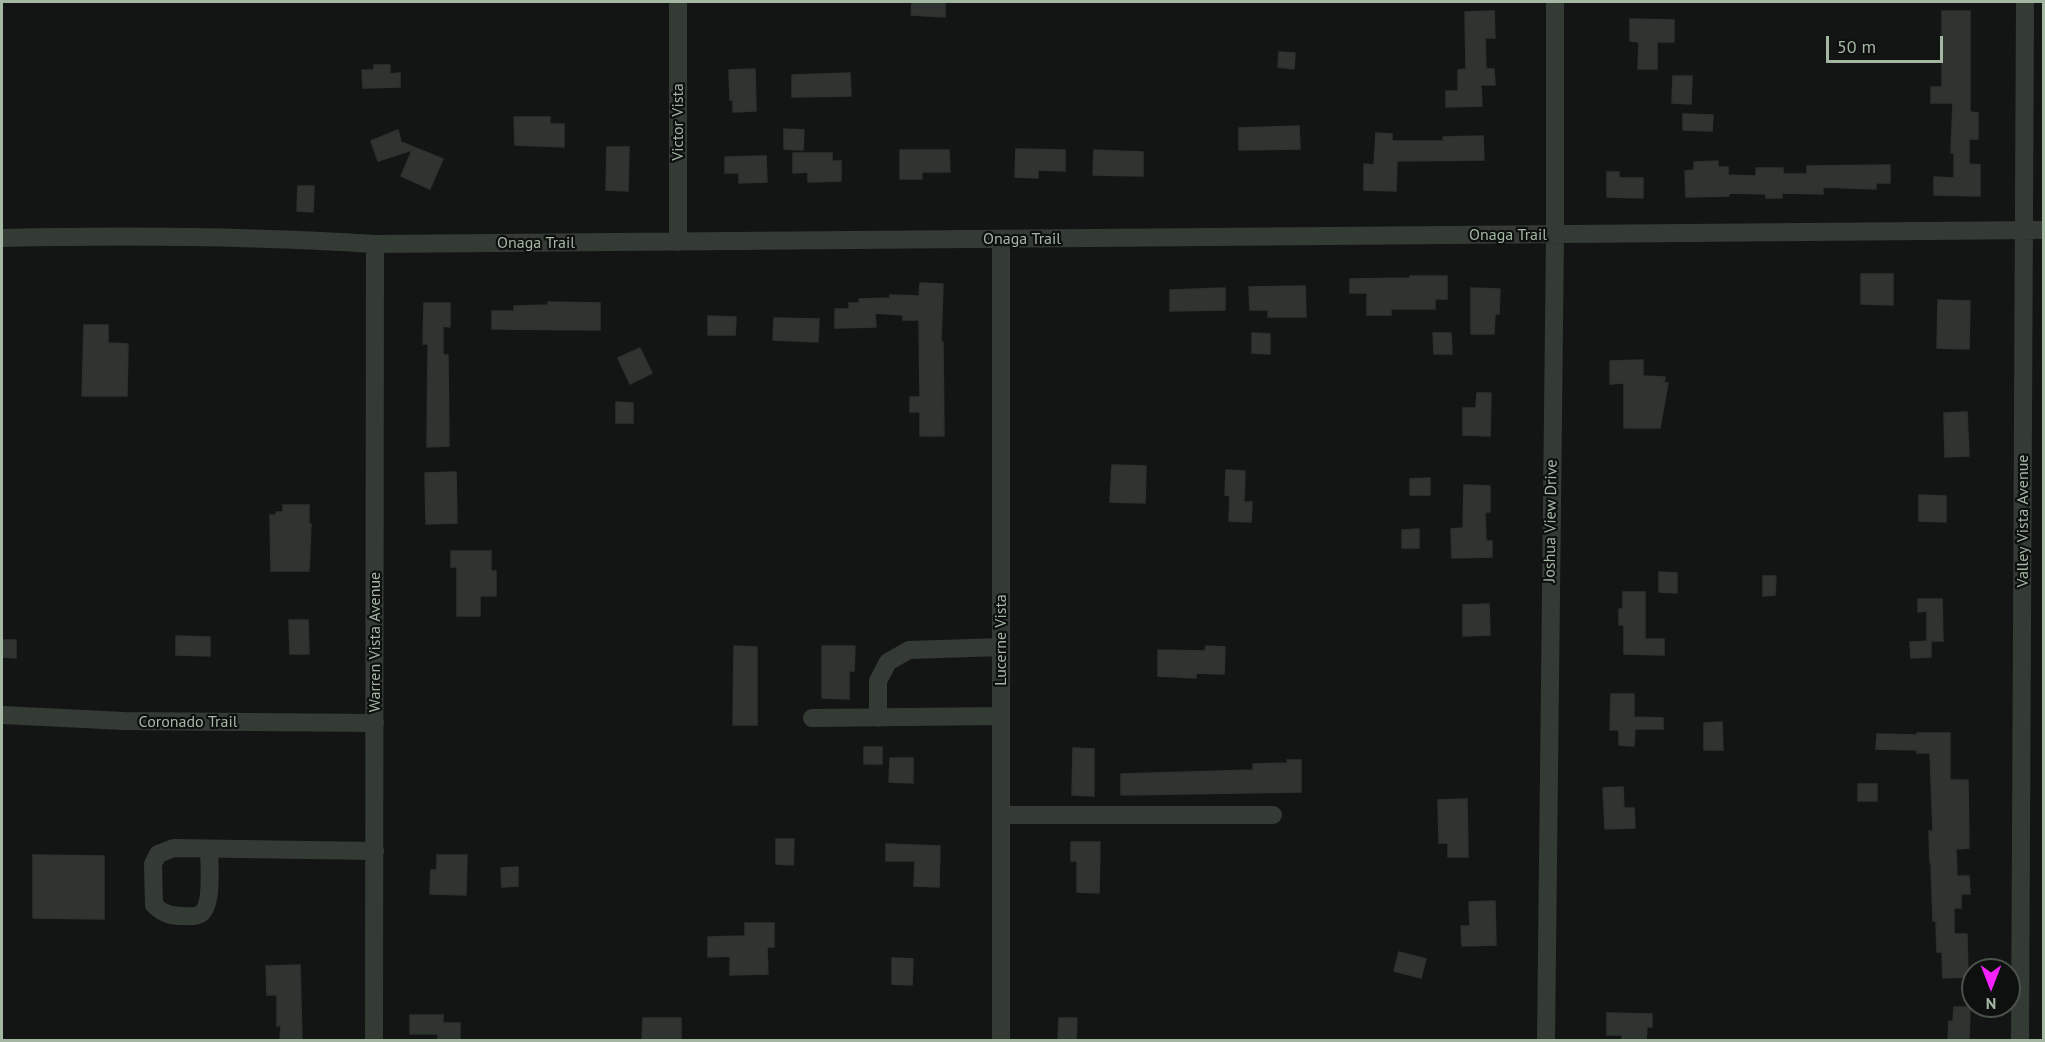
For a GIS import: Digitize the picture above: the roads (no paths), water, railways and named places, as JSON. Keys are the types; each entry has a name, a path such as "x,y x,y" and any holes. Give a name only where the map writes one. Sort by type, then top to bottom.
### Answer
{"street":[{"name":"Victor Vista","path":"678,2 678,242"},
{"name":"Joshua View Drive","path":"1546,1041 1555,2"},
{"name":"Valley Vista Avenue","path":"2020,1041 2025,2"},
{"name":"Onaga Trail","path":"2,237 133,235 297,239 375,244 2043,230"},
{"name":"Lucerne Vista","path":"1001,239 1001,1041"},
{"name":"Warren Vista Avenue","path":"374,1041 375,244"},
{"path":"878,718 878,681 888,662 909,650 1001,647"},
{"name":"Coronado Trail","path":"2,715 124,721 375,723"},
{"path":"812,718 1001,716"},
{"path":"1001,815 1273,815"},
{"path":"209,849 375,851"}]}
